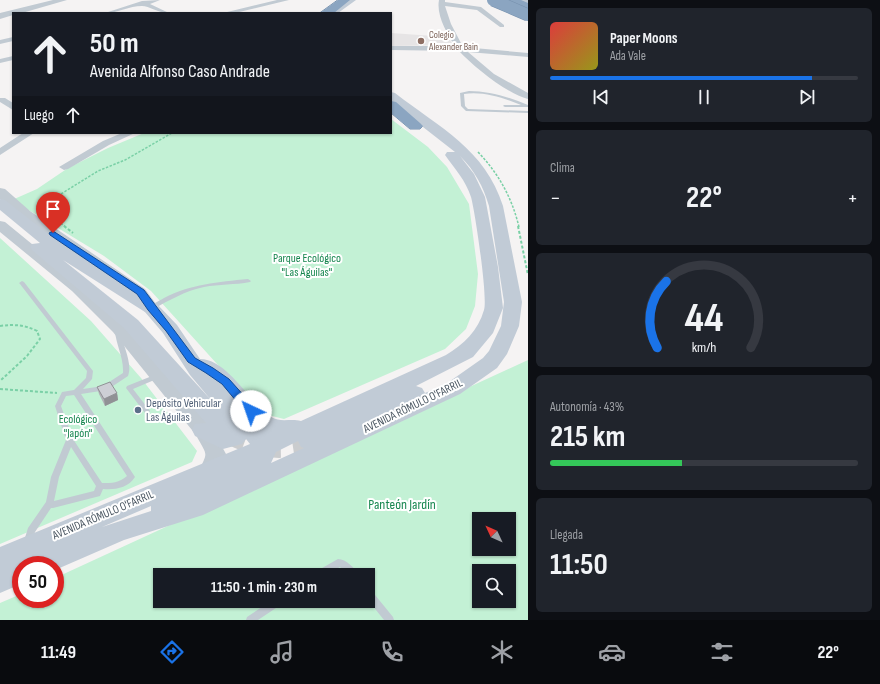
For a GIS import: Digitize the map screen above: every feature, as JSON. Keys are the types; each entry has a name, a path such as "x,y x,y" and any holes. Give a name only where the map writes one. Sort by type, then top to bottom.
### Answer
{"highway":[{"path":"327,12 345,0"},
{"path":"493,0 528,16"},
{"path":"518,0 528,3"},
{"path":"506,2 528,10"},
{"path":"392,106 415,126"}],"main road":[{"path":"321,12 338,0"},
{"path":"333,12 351,0"},
{"path":"487,0 506,2 528,16"},
{"path":"524,0 528,3"},
{"name":"AVENIDA RÓMULO O'FARRIL","path":"48,556 119,531 196,508 453,389 478,373 490,363 497,354 510,326 513,302 496,206 492,194 479,168 466,155 392,97"},
{"name":"AVENIDA RÓMULO O'FARRIL","path":"42,556 208,472 263,448 309,433 453,360 466,352 484,333 494,308 490,267 478,197 467,174 450,154 415,126 392,112"},
{"path":"0,203 55,247 151,308 170,329 192,360 220,424"},
{"path":"0,215 67,275 131,324 220,424 258,436 262,442 265,454 259,462 249,469 149,514 119,531"},
{"path":"192,360 210,370 225,382 259,420 270,427 291,429 309,433 478,364 490,356 500,345"},
{"name":"AVENIDA RÓMULO O'FARRIL","path":"0,559 12,561"},
{"name":"AVENIDA RÓMULO O'FARRIL","path":"0,581 12,573"}],"street":[{"path":"0,12 49,0"},
{"path":"16,12 63,0"},
{"path":"134,0 163,12"},
{"path":"112,12 157,0"},
{"path":"231,12 286,0"},
{"path":"502,26 479,8 442,2 448,28 460,48 482,70 528,96"},
{"path":"251,8 257,12"},
{"path":"0,16 12,13"},
{"path":"0,42 12,39"},
{"path":"392,48 460,48 528,55"},
{"path":"0,60 12,58"},
{"path":"1,100 12,96"},
{"path":"1,100 12,107"},
{"path":"0,152 27,134"},
{"path":"64,167 99,147 128,134"},
{"path":"0,192 25,214 140,292 151,308"},
{"path":"0,225 67,275 119,328 158,375 220,424 215,462 208,472"}],"lane":[{"path":"528,106 489,94 462,94 462,106 468,110 528,112"},
{"path":"502,98 506,111"},
{"path":"505,106 528,106"},
{"path":"151,308 190,288 204,285 248,281"},
{"path":"22,283 90,371 89,379 76,392"},
{"path":"100,486 70,440 58,406 64,394 105,388 126,374 128,366 118,341 119,328"},
{"path":"147,411 129,388 158,375"},
{"path":"76,392 132,476 124,484 114,487 100,486"},
{"path":"29,556 31,531 50,503 55,477 70,440"},
{"path":"50,503 56,506 97,494 100,486"},
{"path":"330,568 338,563 342,563 348,568"},
{"path":"375,602 390,620"},
{"path":"250,620 268,608"}],"path":[{"path":"79,237 49,215 44,208 48,202 98,171 125,160 170,134"},
{"path":"0,326 10,324 27,326 37,331 40,339 36,346 19,364 0,381"},
{"path":"0,389 64,394"}],"shaded area":[{"name":"Colegio Alexander Bain","path":"392,33 448,37 453,45 392,46"}],"green space":[{"name":"Parque Ecológico \"Las Águilas\"","path":"392,120 428,147 447,167 469,204 478,274 475,306 466,329 445,349 284,419 268,415 217,364 151,291 104,256 12,200 37,189 68,168 108,148 142,134 392,134"},
{"name":"Ecológico \"Japón\"","path":"0,238 91,321 141,378 197,451 192,462 0,544"},
{"name":"Panteón Jardín","path":"528,360 528,620 0,620 0,603 12,598 12,608 64,608 64,574"}],"building":[{"path":"110,382 117,393 104,399 97,387"}],"tunnel":[{"path":"224,429 244,439 265,445 286,446 309,441"}],"place":[{"name":"Colegio Alexander Bain","path":"421,41"},
{"name":"Depósito Vehicular Las Águilas","path":"138,410"}],"route":[{"path":"53,233 140,292 151,308 170,329 192,360 210,370 225,382 251,411"}]}
